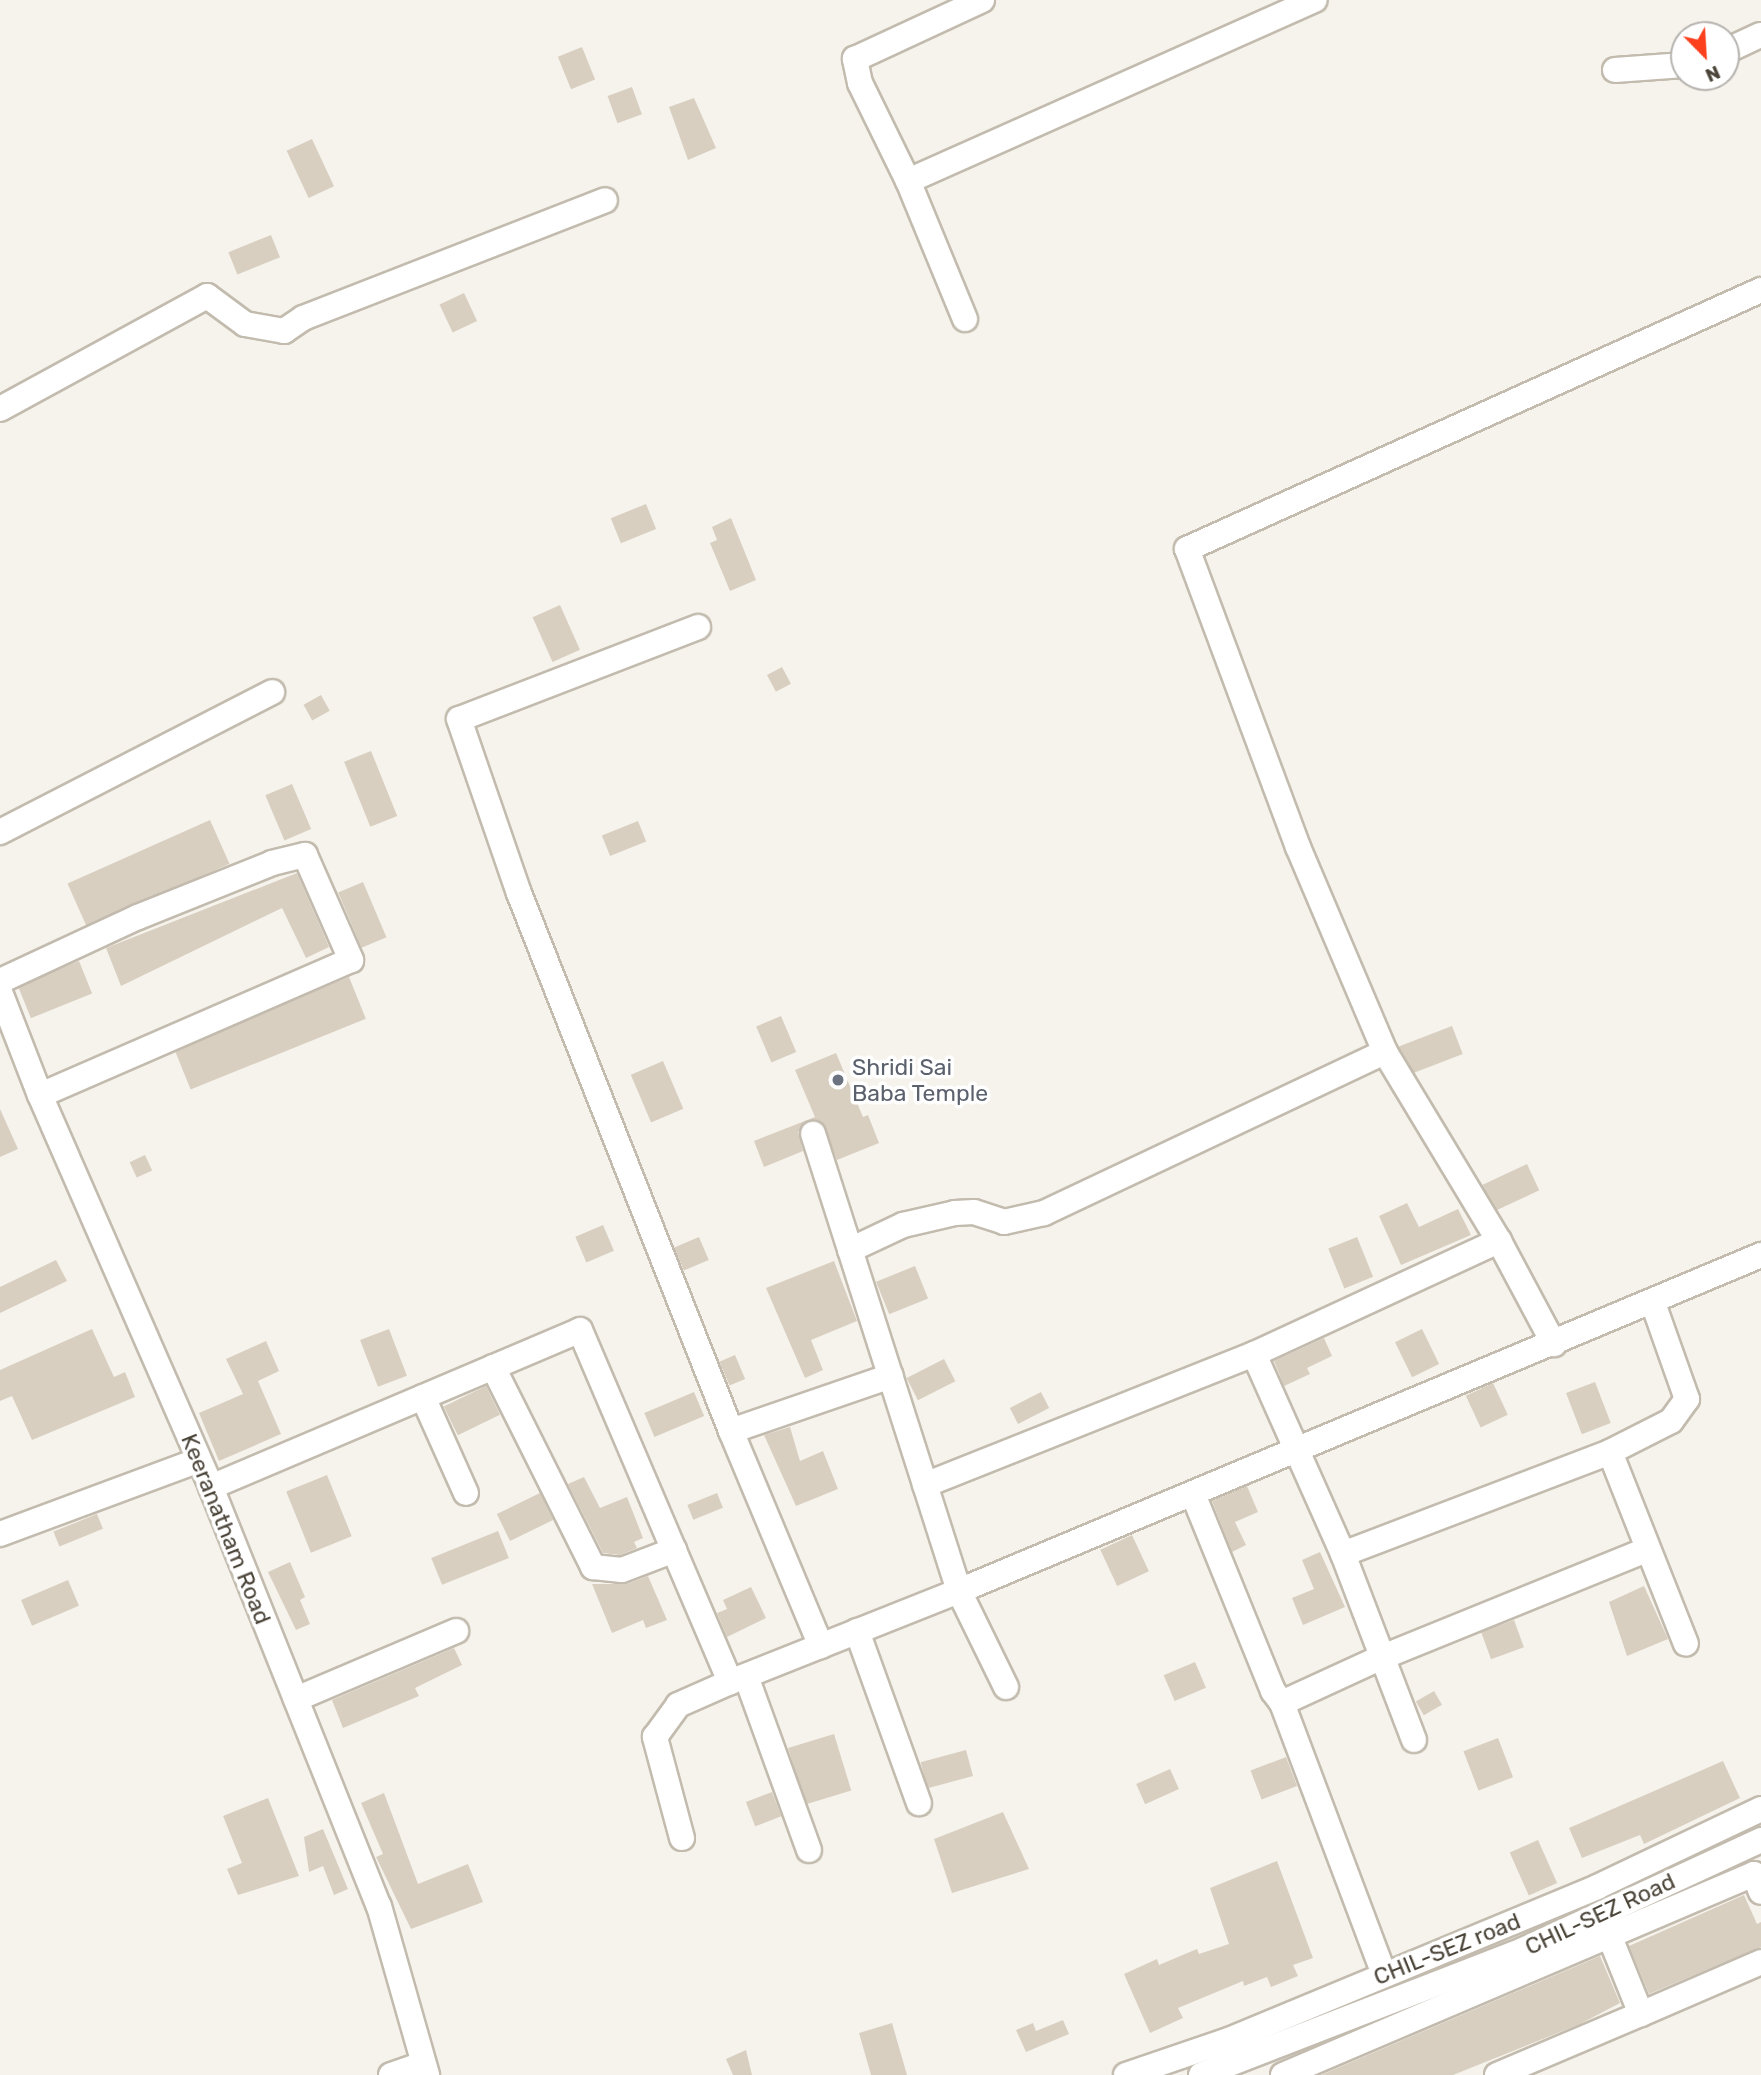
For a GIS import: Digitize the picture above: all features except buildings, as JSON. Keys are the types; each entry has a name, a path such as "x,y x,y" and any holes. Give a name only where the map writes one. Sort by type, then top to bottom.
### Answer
{"street":[{"path":"965,319 908,181 860,83 855,60 982,0"},
{"path":"908,181 1314,0"},
{"path":"1740,45 1761,35"},
{"path":"1615,70 1670,66"},
{"path":"0,409 207,296 245,324 284,331 303,318 605,200"},
{"path":"1554,1344 1499,1241 1385,1052 1298,847 1187,549 1761,290"},
{"path":"698,627 459,719 492,823 506,847 519,893 731,1431 821,1646"},
{"path":"0,832 272,692"},
{"path":"0,981 138,917 272,863 305,855 351,960 40,1095"},
{"name":"Keeranatham Road","path":"0,992 40,1095 211,1487 379,1906 425,2070"},
{"path":"850,1250 903,1224 955,1213 974,1212 1004,1222 1044,1213 1385,1052"},
{"path":"813,1134 959,1591 1006,1687"},
{"path":"925,1485 1254,1354 1499,1241"},
{"path":"682,1838 655,1737 678,1705 1297,1451 1653,1303 1761,1255"},
{"path":"1343,1554 1609,1452 1671,1421 1687,1399 1653,1303"},
{"path":"211,1487 580,1330 674,1550 738,1679 809,1850"},
{"path":"1254,1354 1343,1554 1380,1658 1414,1740"},
{"path":"493,1367 593,1567 622,1570 674,1550"},
{"path":"731,1431 891,1376"},
{"path":"422,1397 466,1493"},
{"path":"1609,1452 1646,1550 1686,1644"},
{"path":"0,1534 199,1460"},
{"path":"1193,1494 1273,1691 1282,1703 1384,1975"},
{"path":"1282,1703 1380,1658 1646,1550"},
{"path":"296,1699 456,1631"},
{"path":"857,1631 919,1803"},
{"name":"CHIL-SEZ road","path":"1126,2075 1226,2042 1597,1887 1761,1809"},
{"name":"CHIL-SEZ Road","path":"1201,2075 1523,1950 1761,1840"},
{"path":"1283,2075 1611,1939 1755,1874 1761,1892"},
{"path":"1602,1914 1641,2014"},
{"path":"1497,2075 1761,1962"},
{"path":"391,2075 425,2070"}],"place":[{"name":"Shridi Sai Baba Temple","path":"838,1080"}]}
